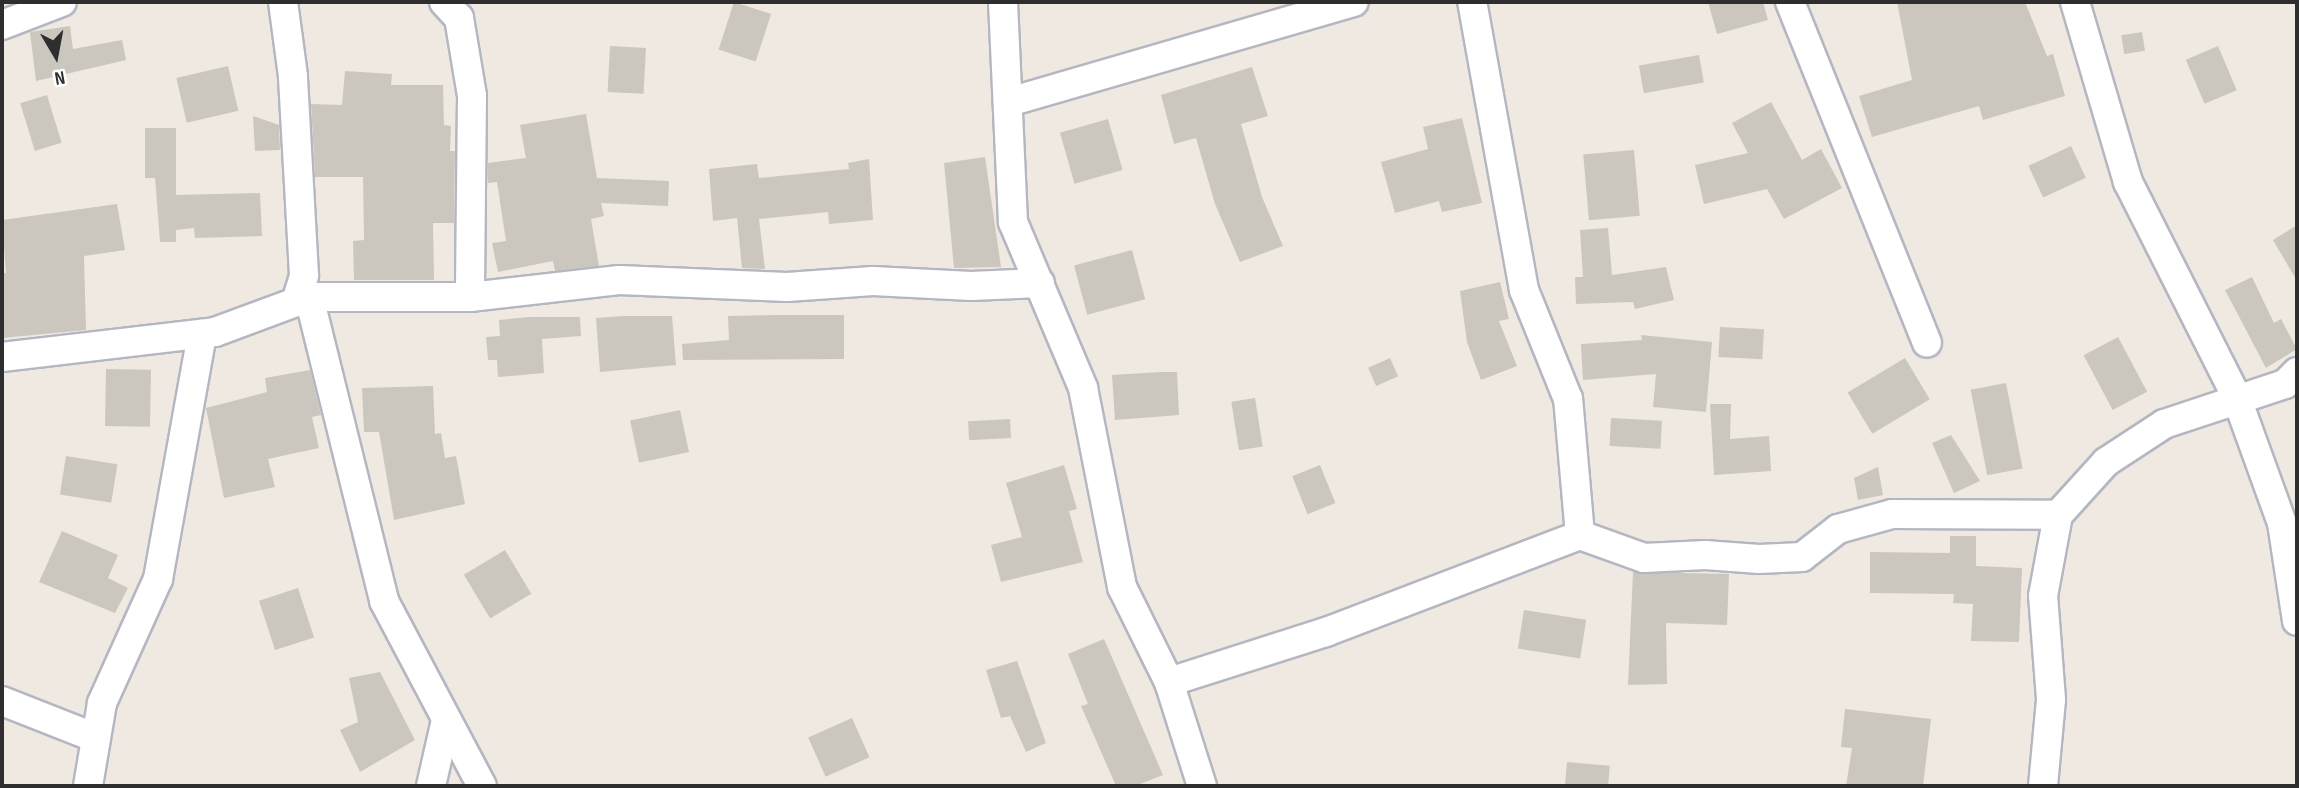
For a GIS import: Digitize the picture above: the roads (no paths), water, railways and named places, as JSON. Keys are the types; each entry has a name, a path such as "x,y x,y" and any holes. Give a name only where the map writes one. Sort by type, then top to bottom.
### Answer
{"street":[{"path":"7,16 62,2"},
{"path":"284,2 293,76 305,297 384,601 482,786"},
{"path":"444,2 459,18 472,96 470,297"},
{"path":"1003,2 1013,222 1086,400 1122,587 1169,682 1202,786"},
{"path":"1009,102 1354,2"},
{"path":"1472,2 1524,290 1568,398 1580,535"},
{"path":"1790,2 1927,342"},
{"path":"2076,2 2128,182 2236,396 2282,523 2297,621"},
{"path":"2,357 202,334 275,314 305,297 470,297 619,280 787,287 873,281 971,286 1040,283"},
{"path":"88,786 102,703 158,579 202,334"},
{"path":"2043,786 2051,699 2043,596 2058,515 2106,462 2164,424 2236,396 2284,384 2297,372"},
{"path":"1169,682 1326,632 1580,535 1644,558 1759,559 1802,556 1838,529 1892,514 2058,515"},
{"path":"2,701 96,738"},
{"path":"431,786 446,720"}]}
